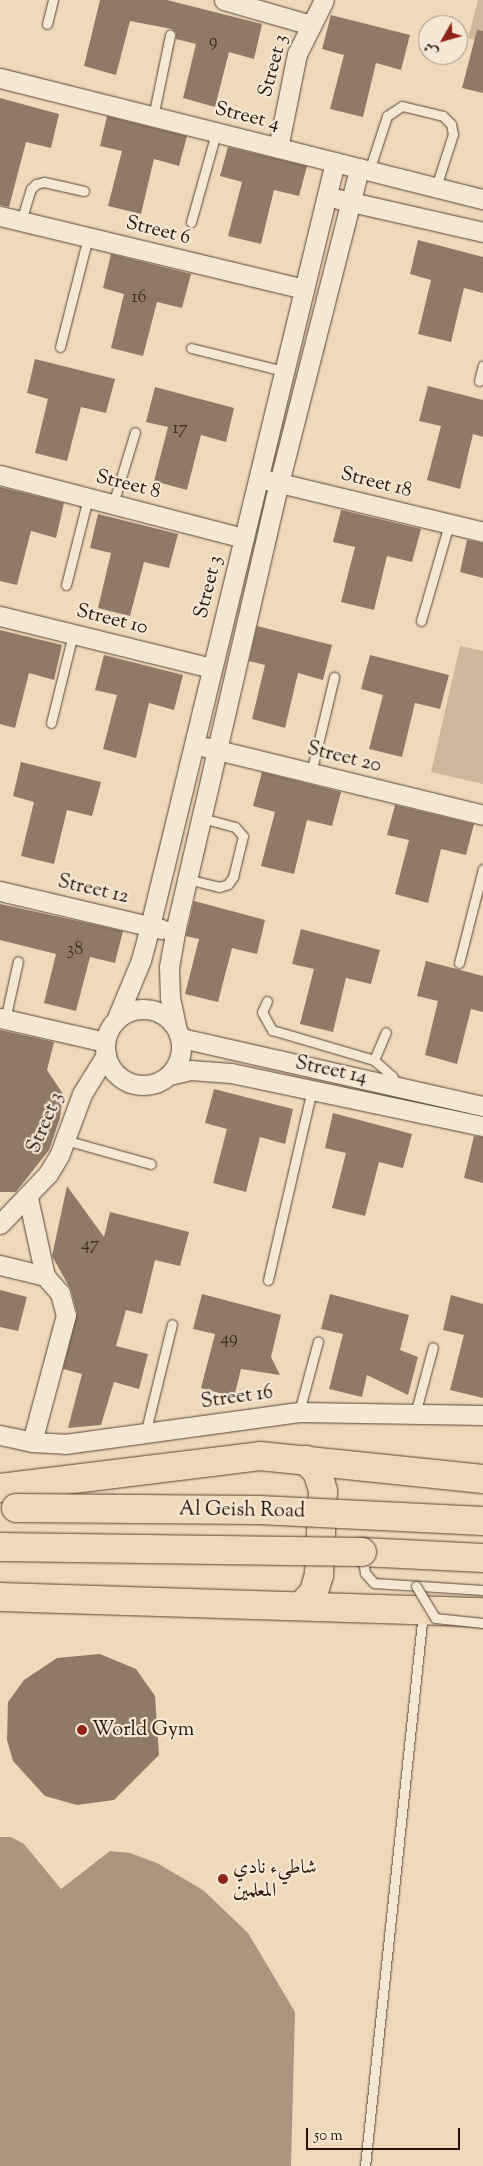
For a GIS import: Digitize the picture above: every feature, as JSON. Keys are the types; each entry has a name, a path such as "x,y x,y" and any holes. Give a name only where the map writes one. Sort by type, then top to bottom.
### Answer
{"highway":[{"path":"5,1501 260,1456 483,1479"},
{"path":"303,1604 314,1592 319,1575 323,1491 318,1473 306,1460"},
{"name":"Al Geish Road","path":"5,1501 259,1510 483,1521"},
{"name":"Al Geish Road","path":"0,1547 362,1552 483,1558"},
{"path":"0,1597 181,1605 303,1604 420,1597 483,1612"}],"street":[{"path":"224,0 311,25"},
{"name":"Street 3","path":"278,148 297,54 324,0"},
{"name":"Street 4","path":"0,78 483,199"},
{"name":"Street 3","path":"117,1018 138,968 150,926 335,162"},
{"path":"178,1032 166,1016 148,1009 128,1011 117,1018 105,1048 111,1068 132,1084 158,1082 170,1075 180,1058 178,1032 169,967 175,932 279,483 350,202 364,169"},
{"path":"327,197 483,232"},
{"name":"Street 6","path":"0,216 304,289"},
{"path":"292,341 314,346"},
{"name":"Street 8","path":"0,475 244,538"},
{"name":"Street 18","path":"258,478 483,532"},
{"name":"Street 10","path":"0,616 212,668"},
{"name":"Street 20","path":"194,745 483,815"},
{"name":"Street 12","path":"0,891 175,932"},
{"path":"3,1019 105,1048"},
{"name":"Street 14","path":"178,1032 483,1106"},
{"name":"Street 3","path":"0,1224 28,1198 48,1174 65,1140 82,1094 105,1048"},
{"name":"Street 14","path":"170,1075 211,1070 483,1126"},
{"path":"28,1198 45,1276 60,1293 66,1316 32,1442"},
{"path":"0,1265 45,1276"},
{"name":"Street 16","path":"0,1435 32,1442 65,1444 299,1412 483,1416"}],"lane":[{"path":"47,24 53,0"},
{"path":"153,116 170,35"},
{"path":"364,169 386,116 402,106 443,116 450,124 453,134 436,187"},
{"path":"191,222 216,133"},
{"path":"21,222 31,189 36,184 44,182 84,191"},
{"path":"60,347 88,237"},
{"path":"191,348 284,371"},
{"path":"479,381 483,364"},
{"path":"114,504 135,432"},
{"path":"66,585 88,498"},
{"path":"421,621 449,524"},
{"path":"51,723 73,634"},
{"path":"311,773 334,677"},
{"path":"187,880 219,887 228,884 233,876 243,836 235,827 201,818"},
{"path":"459,963 483,869"},
{"path":"3,1019 18,961"},
{"path":"267,1001 262,1012 264,1018 278,1034 374,1060 392,1076 397,1086"},
{"path":"374,1060 386,1032"},
{"path":"268,1280 312,1090"},
{"path":"65,1140 151,1164"},
{"path":"145,1434 172,1324"},
{"path":"299,1412 318,1341"},
{"path":"416,1414 433,1346"},
{"path":"362,1552 365,1573 371,1581 420,1597 483,1590"},
{"path":"420,1597 435,1618 483,1623"},
{"path":"365,2166 420,1597"}],"shaded area":[{"path":"478,0 483,0 483,42 468,38"},
{"path":"460,646 483,651 483,784 431,772"},
{"path":"0,1837 11,1837 24,1844 61,1889 110,1851 130,1853 157,1863 203,1890 248,1933 295,2012 291,2166 0,2166"}],"building":[{"path":"100,0 167,0 262,24 254,59 229,52 215,107 183,98 196,44 176,39 176,33 172,29 130,21 116,75 84,66"},
{"path":"331,15 410,35 401,70 376,63 363,117 330,109 344,55 322,49"},
{"path":"477,30 483,31 483,93 462,88"},
{"path":"0,98 59,114 51,148 26,142 9,207 0,205"},
{"path":"107,116 187,136 179,166 154,159 141,214 108,206 122,151 100,146"},
{"path":"228,147 307,166 299,196 274,190 261,244 228,236 242,182 220,176"},
{"path":"418,240 483,257 483,293 464,288 451,342 418,334 431,280 410,274"},
{"path":"111,254 191,274 182,308 157,302 143,356 111,348 124,294 103,288"},
{"path":"35,359 115,379 106,413 81,407 67,461 35,453 48,399 27,393"},
{"path":"428,386 483,400 483,437 473,434 460,489 427,480 441,426 419,421"},
{"path":"155,387 234,408 226,442 201,435 187,490 154,481 168,427 146,422"},
{"path":"0,487 64,503 56,538 31,531 17,585 0,581"},
{"path":"341,510 421,529 412,562 387,556 374,610 341,602 355,547 333,542"},
{"path":"98,514 178,534 169,568 144,562 130,616 98,608 111,553 90,548"},
{"path":"467,540 483,543 483,578 460,572"},
{"path":"257,626 332,645 323,680 298,673 285,728 252,719 265,665 249,661"},
{"path":"0,630 62,645 54,680 29,673 15,728 0,724"},
{"path":"104,655 183,675 174,710 149,703 136,758 103,749 117,695 95,690"},
{"path":"370,655 449,675 440,709 415,703 402,757 369,749 383,695 361,689"},
{"path":"21,762 101,782 92,816 67,810 54,864 21,856 34,802 13,796"},
{"path":"262,772 341,792 332,826 307,820 294,874 261,866 275,812 253,806"},
{"path":"395,805 474,824 466,855 441,849 428,903 395,894 409,840 387,835"},
{"path":"194,901 265,920 257,954 232,948 218,1002 185,994 199,939 186,936"},
{"path":"0,904 123,931 115,963 90,957 76,1011 44,1003 56,954 0,940"},
{"path":"301,929 380,950 371,984 346,978 333,1032 300,1024 314,969 292,964"},
{"path":"426,961 483,976 483,1012 471,1009 457,1064 425,1055 438,1001 417,996"},
{"path":"0,1030 54,1042 47,1070 63,1094 60,1118 49,1150 16,1192 0,1192"},
{"path":"214,1089 293,1109 285,1144 260,1137 246,1192 213,1183 227,1129 205,1123"},
{"path":"333,1113 412,1134 403,1168 379,1162 365,1216 332,1208 346,1153 325,1148"},
{"path":"474,1136 483,1137 483,1183 464,1178"},
{"path":"67,1186 104,1237 110,1212 189,1232 180,1266 155,1260 142,1314 126,1310 116,1346 148,1354 139,1389 114,1382 101,1425 68,1428 82,1374 63,1369 77,1313 71,1290 52,1256"},
{"path":"0,1290 27,1297 18,1331 0,1327"},
{"path":"202,1294 281,1315 271,1357 280,1375 241,1369 234,1397 201,1388 215,1334 193,1329"},
{"path":"330,1294 409,1315 400,1350 418,1357 408,1395 367,1375 362,1397 329,1389 343,1334 321,1329"},
{"path":"451,1295 483,1304 483,1398 450,1390 464,1335 443,1330"},
{"name":"World Gym","path":"100,1654 136,1669 155,1696 159,1755 114,1800 77,1805 45,1796 13,1761 7,1740 8,1702 24,1680 57,1658"}],"place":[{"name":"World Gym","path":"82,1730"},
{"name":"شاطيء نادي المعلمين","path":"223,1879"}]}
